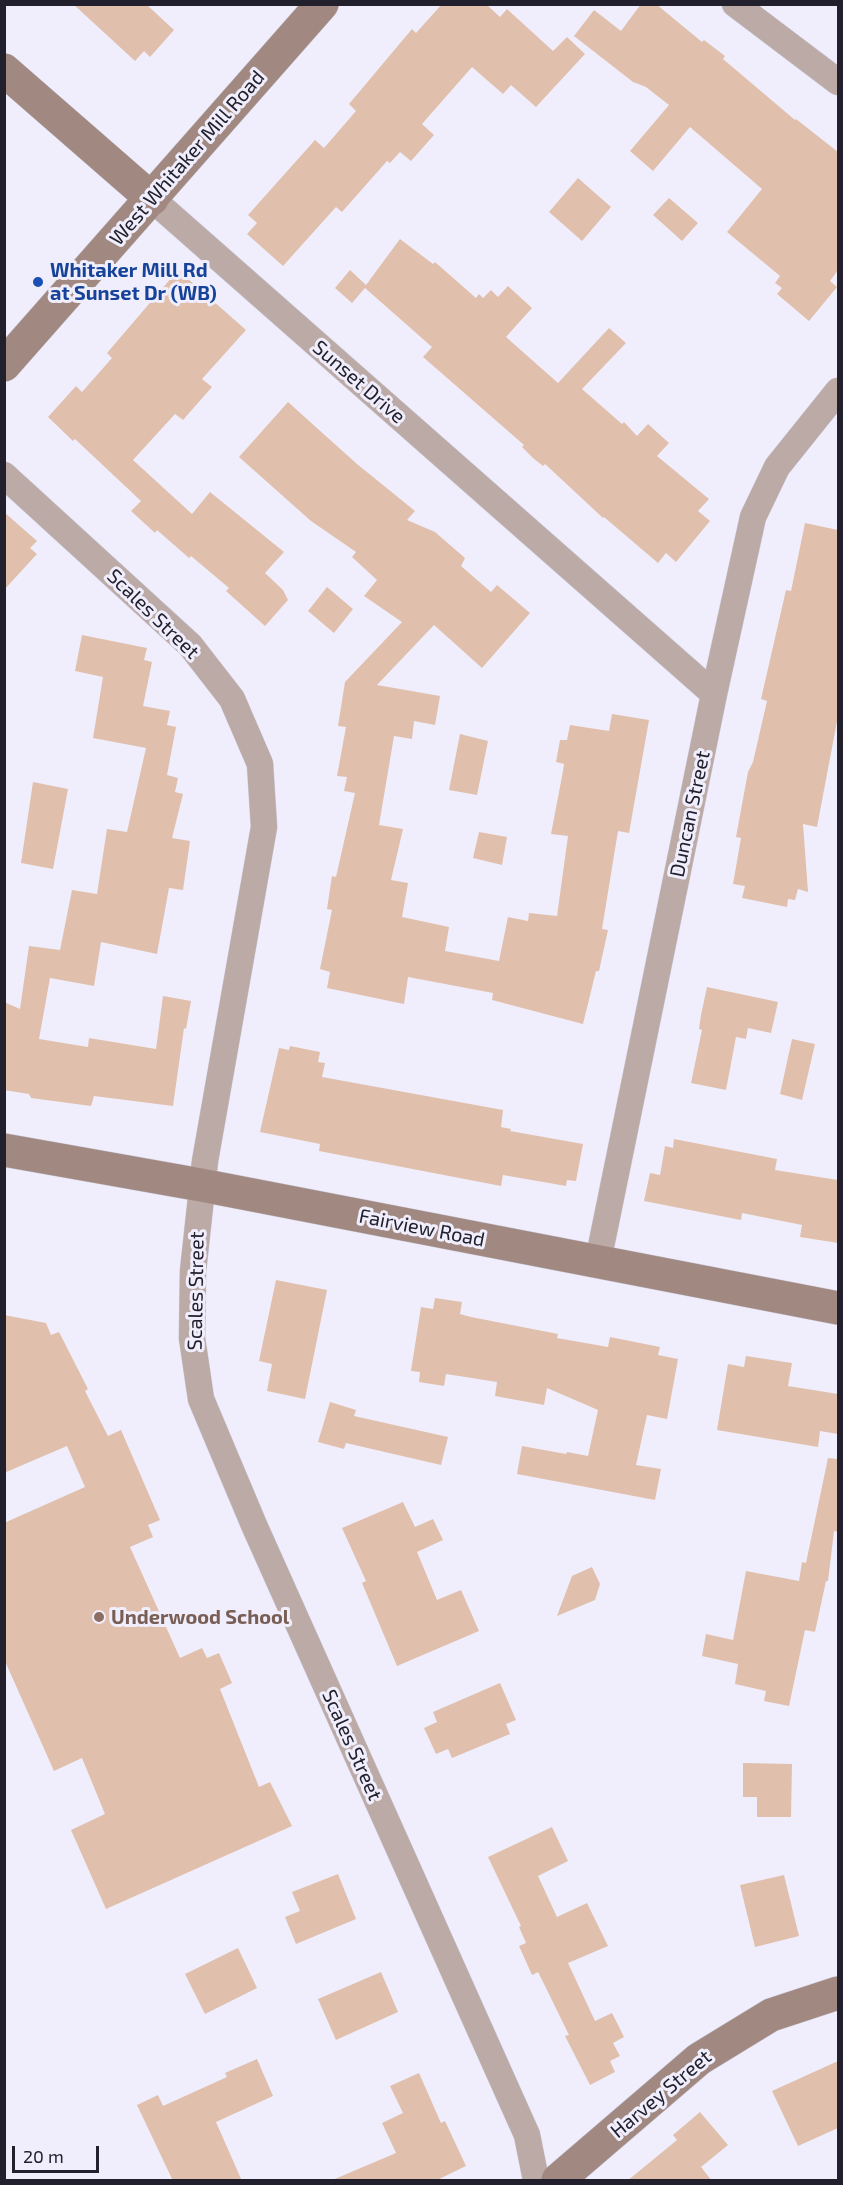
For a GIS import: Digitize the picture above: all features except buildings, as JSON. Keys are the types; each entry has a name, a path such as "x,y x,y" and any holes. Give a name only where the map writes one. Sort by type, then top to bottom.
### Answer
{"street":[{"name":"West Whitaker Mill Road","path":"4,365 322,4"},
{"path":"735,4 838,82"},
{"name":"Sunset Drive","path":"4,70 714,694"},
{"name":"Duncan Street","path":"598,1261 714,694 753,517 777,467 838,391"},
{"name":"Scales Street","path":"4,475 190,645 232,699 260,764 264,827 201,1185 193,1271 192,1338 201,1399 254,1525 527,2136 536,2181"},
{"name":"Fairview Road","path":"4,1150 201,1185 838,1308"},
{"name":"Harvey Street","path":"558,2181 699,2059 771,2015 838,1993"}],"place":[{"name":"Whitaker Mill Rd at Sunset Dr (WB)","path":"38,282"},
{"name":"Underwood School","path":"99,1617"}]}
